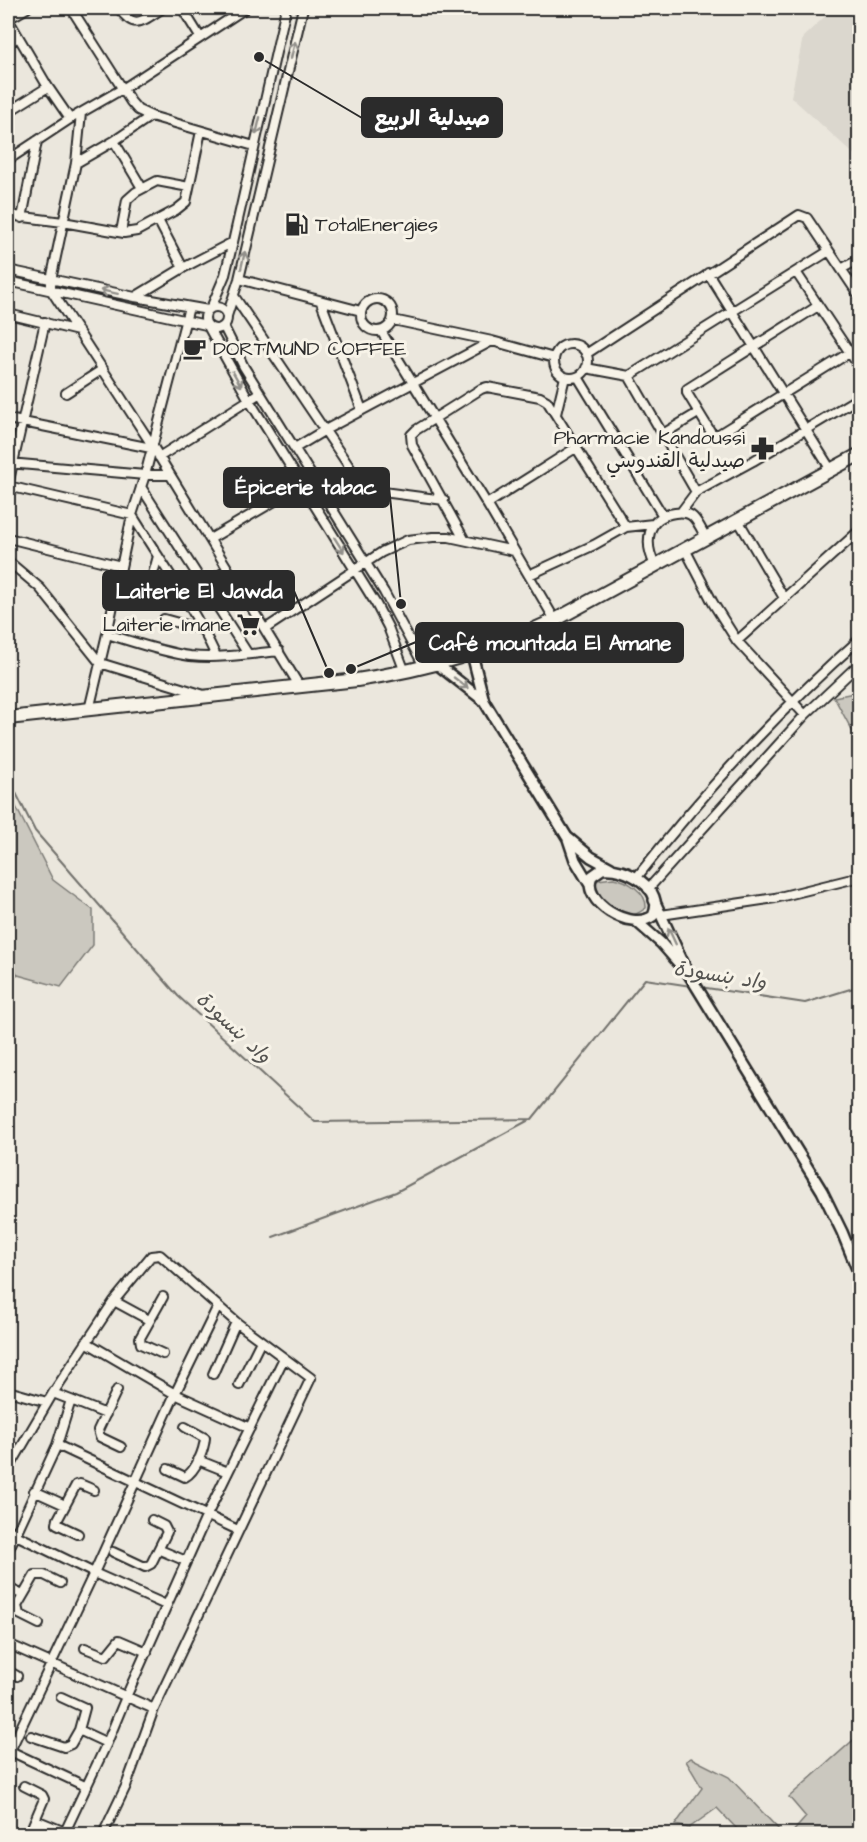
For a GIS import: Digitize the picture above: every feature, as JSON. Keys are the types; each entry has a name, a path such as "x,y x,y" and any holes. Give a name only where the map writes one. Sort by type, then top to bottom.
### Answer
{"main road":[{"path":"8,718 300,687 405,672 472,654 555,620 860,454"}],"street":[{"path":"27,8 8,19 48,87 70,118"},
{"path":"71,8 135,107 151,116 254,146"},
{"path":"119,8 127,20 135,23 163,8"},
{"path":"182,8 200,37"},
{"path":"8,160 70,118 124,88 246,8"},
{"path":"286,8 225,275 205,317 249,400 388,627 405,672"},
{"path":"303,8 239,279 224,327 234,350 399,618 425,668"},
{"path":"8,43 18,37"},
{"path":"8,112 48,87"},
{"path":"81,113 76,163 51,280 51,290 210,538 300,687"},
{"path":"76,163 151,116"},
{"path":"8,216 134,232 184,205 201,131"},
{"path":"22,218 37,141"},
{"path":"114,141 142,188"},
{"path":"121,232 127,201 151,182 160,180 189,187"},
{"path":"586,354 799,215 807,218 860,297"},
{"path":"158,220 183,268"},
{"path":"135,297 233,242"},
{"path":"586,368 629,376 829,251"},
{"path":"841,269 860,259"},
{"path":"8,270 189,307 223,309 227,316"},
{"path":"796,272 860,368"},
{"path":"708,273 831,470"},
{"path":"239,279 361,311"},
{"path":"8,281 185,320 216,330 224,327"},
{"path":"234,297 361,484"},
{"path":"381,299 392,308 393,320 381,331 371,330 365,327 361,320 361,311 364,304 370,300 381,299"},
{"path":"321,302 362,410"},
{"path":"818,306 687,389 687,393 712,434 717,435 849,353"},
{"path":"89,710 132,515 145,475 189,307"},
{"path":"8,314 78,331"},
{"path":"393,320 554,357"},
{"path":"45,322 9,463 8,485 132,515 184,596 216,656"},
{"path":"381,331 555,620"},
{"path":"296,448 325,430 492,341"},
{"path":"570,344 579,346 586,354 588,359 586,368 578,376 565,377 557,370 554,357 560,348 570,344"},
{"path":"66,393 103,369"},
{"path":"578,376 663,516"},
{"path":"629,376 696,492"},
{"path":"556,414 565,377"},
{"path":"464,539 411,441 413,433 480,389 491,387 543,398 551,405 626,527"},
{"path":"159,457 260,393"},
{"path":"681,512 696,492 860,397"},
{"path":"663,434 699,413"},
{"path":"8,419 151,447"},
{"path":"487,504 577,447"},
{"path":"9,463 145,475 170,475"},
{"path":"210,538 314,478"},
{"path":"322,492 361,484 383,492 444,500"},
{"path":"141,487 248,654"},
{"path":"529,575 594,545 626,527 653,524 663,516 681,512 689,514 696,520 706,538"},
{"path":"738,520 784,598"},
{"path":"653,524 650,544 655,566"},
{"path":"737,641 860,530"},
{"path":"265,629 382,552 408,540 433,537 464,539 514,551"},
{"path":"8,538 122,566"},
{"path":"684,549 713,603 737,641 805,715"},
{"path":"146,599 158,556"},
{"path":"8,561 39,588 100,663 208,696"},
{"path":"184,596 228,570"},
{"path":"164,620 204,630"},
{"path":"107,634 175,654 216,656 279,651"},
{"path":"636,877 792,700 860,639"},
{"path":"472,654 484,701 567,837 575,860 594,895 607,910 621,918 636,921 646,920 653,916 656,908 654,900"},
{"path":"648,889 805,715 860,663"},
{"path":"438,664 484,701"},
{"path":"567,837 583,851 611,868"},
{"path":"590,885 595,873 611,868 625,871 636,877 648,889 688,973 822,1191 860,1276"},
{"path":"662,915 775,898 860,877"},
{"path":"636,921 661,943 688,973"},
{"path":"8,1017 8,1025"},
{"path":"8,1470 47,1402 86,1342 114,1301 151,1256 159,1255 236,1322 311,1378 154,1709 126,1786 103,1834"},
{"path":"163,1297 140,1341 141,1344 163,1354"},
{"path":"114,1301 149,1320"},
{"path":"87,1787 8,1752 218,1306"},
{"path":"213,1374 236,1322"},
{"path":"239,1385 261,1341"},
{"path":"86,1342 175,1394 250,1428"},
{"path":"36,1820 65,1833 207,1515 284,1358"},
{"path":"117,1390 98,1434 121,1447"},
{"path":"8,1391 47,1402"},
{"path":"53,1393 106,1413"},
{"path":"8,1551 57,1445 71,1400"},
{"path":"168,1469 185,1477 189,1476 198,1460 205,1438 184,1427"},
{"path":"57,1445 237,1530"},
{"path":"198,1460 228,1472"},
{"path":"78,1534 57,1524 76,1485 80,1484 94,1490"},
{"path":"34,1491 65,1504"},
{"path":"112,1552 145,1566 151,1564 160,1550 167,1529 152,1520"},
{"path":"8,1529 94,1573 166,1605"},
{"path":"160,1550 186,1561"},
{"path":"39,1624 17,1612 23,1596 35,1575 44,1575 60,1583"},
{"path":"8,1588 23,1596"},
{"path":"85,1648 106,1656 119,1640 147,1652"},
{"path":"8,1644 154,1709"},
{"path":"8,1671 17,1676"},
{"path":"31,1736 66,1747 71,1745 79,1730 85,1707 61,1697"},
{"path":"79,1730 107,1743"},
{"path":"24,1786 44,1798 29,1834"}],"shaded area":[{"path":"834,8 859,8 859,159 791,97 803,37"},
{"path":"860,692 859,737 855,736 834,697"},
{"path":"8,791 53,880 93,910 93,945 61,987 18,975 8,960"},
{"path":"613,878 624,881 640,892 646,908 631,916 620,915 596,897 595,883 598,880"},
{"path":"859,1735 859,1834 791,1834 806,1817 789,1797"},
{"path":"691,1758 729,1777 783,1834 733,1834 737,1829 717,1808 689,1828 675,1825 702,1788 686,1761"}],"waterway":[{"name":"واد بنسودة","path":"8,777 35,831 178,996 315,1122 532,1119 645,979 691,986"},
{"name":"واد بنسودة","path":"700,987 805,1003 860,986"},
{"name":"واد بنسودة","path":"273,1237 396,1192 529,1120"}],"place":[{"name":"صيدلية الربيع","path":"259,57"},
{"name":"TotalEnergies","path":"297,224"},
{"name":"DORTMUND COFFEE","path":"195,348"},
{"name":"Pharmacie Kandoussi صيدلية القندوسي","path":"763,449"},
{"name":"Épicerie tabac","path":"401,604"},
{"name":"Laiterie Imane","path":"249,624"},
{"name":"Café mountada El Amane","path":"351,669"},
{"name":"Laiterie El Jawda","path":"329,673"}]}
